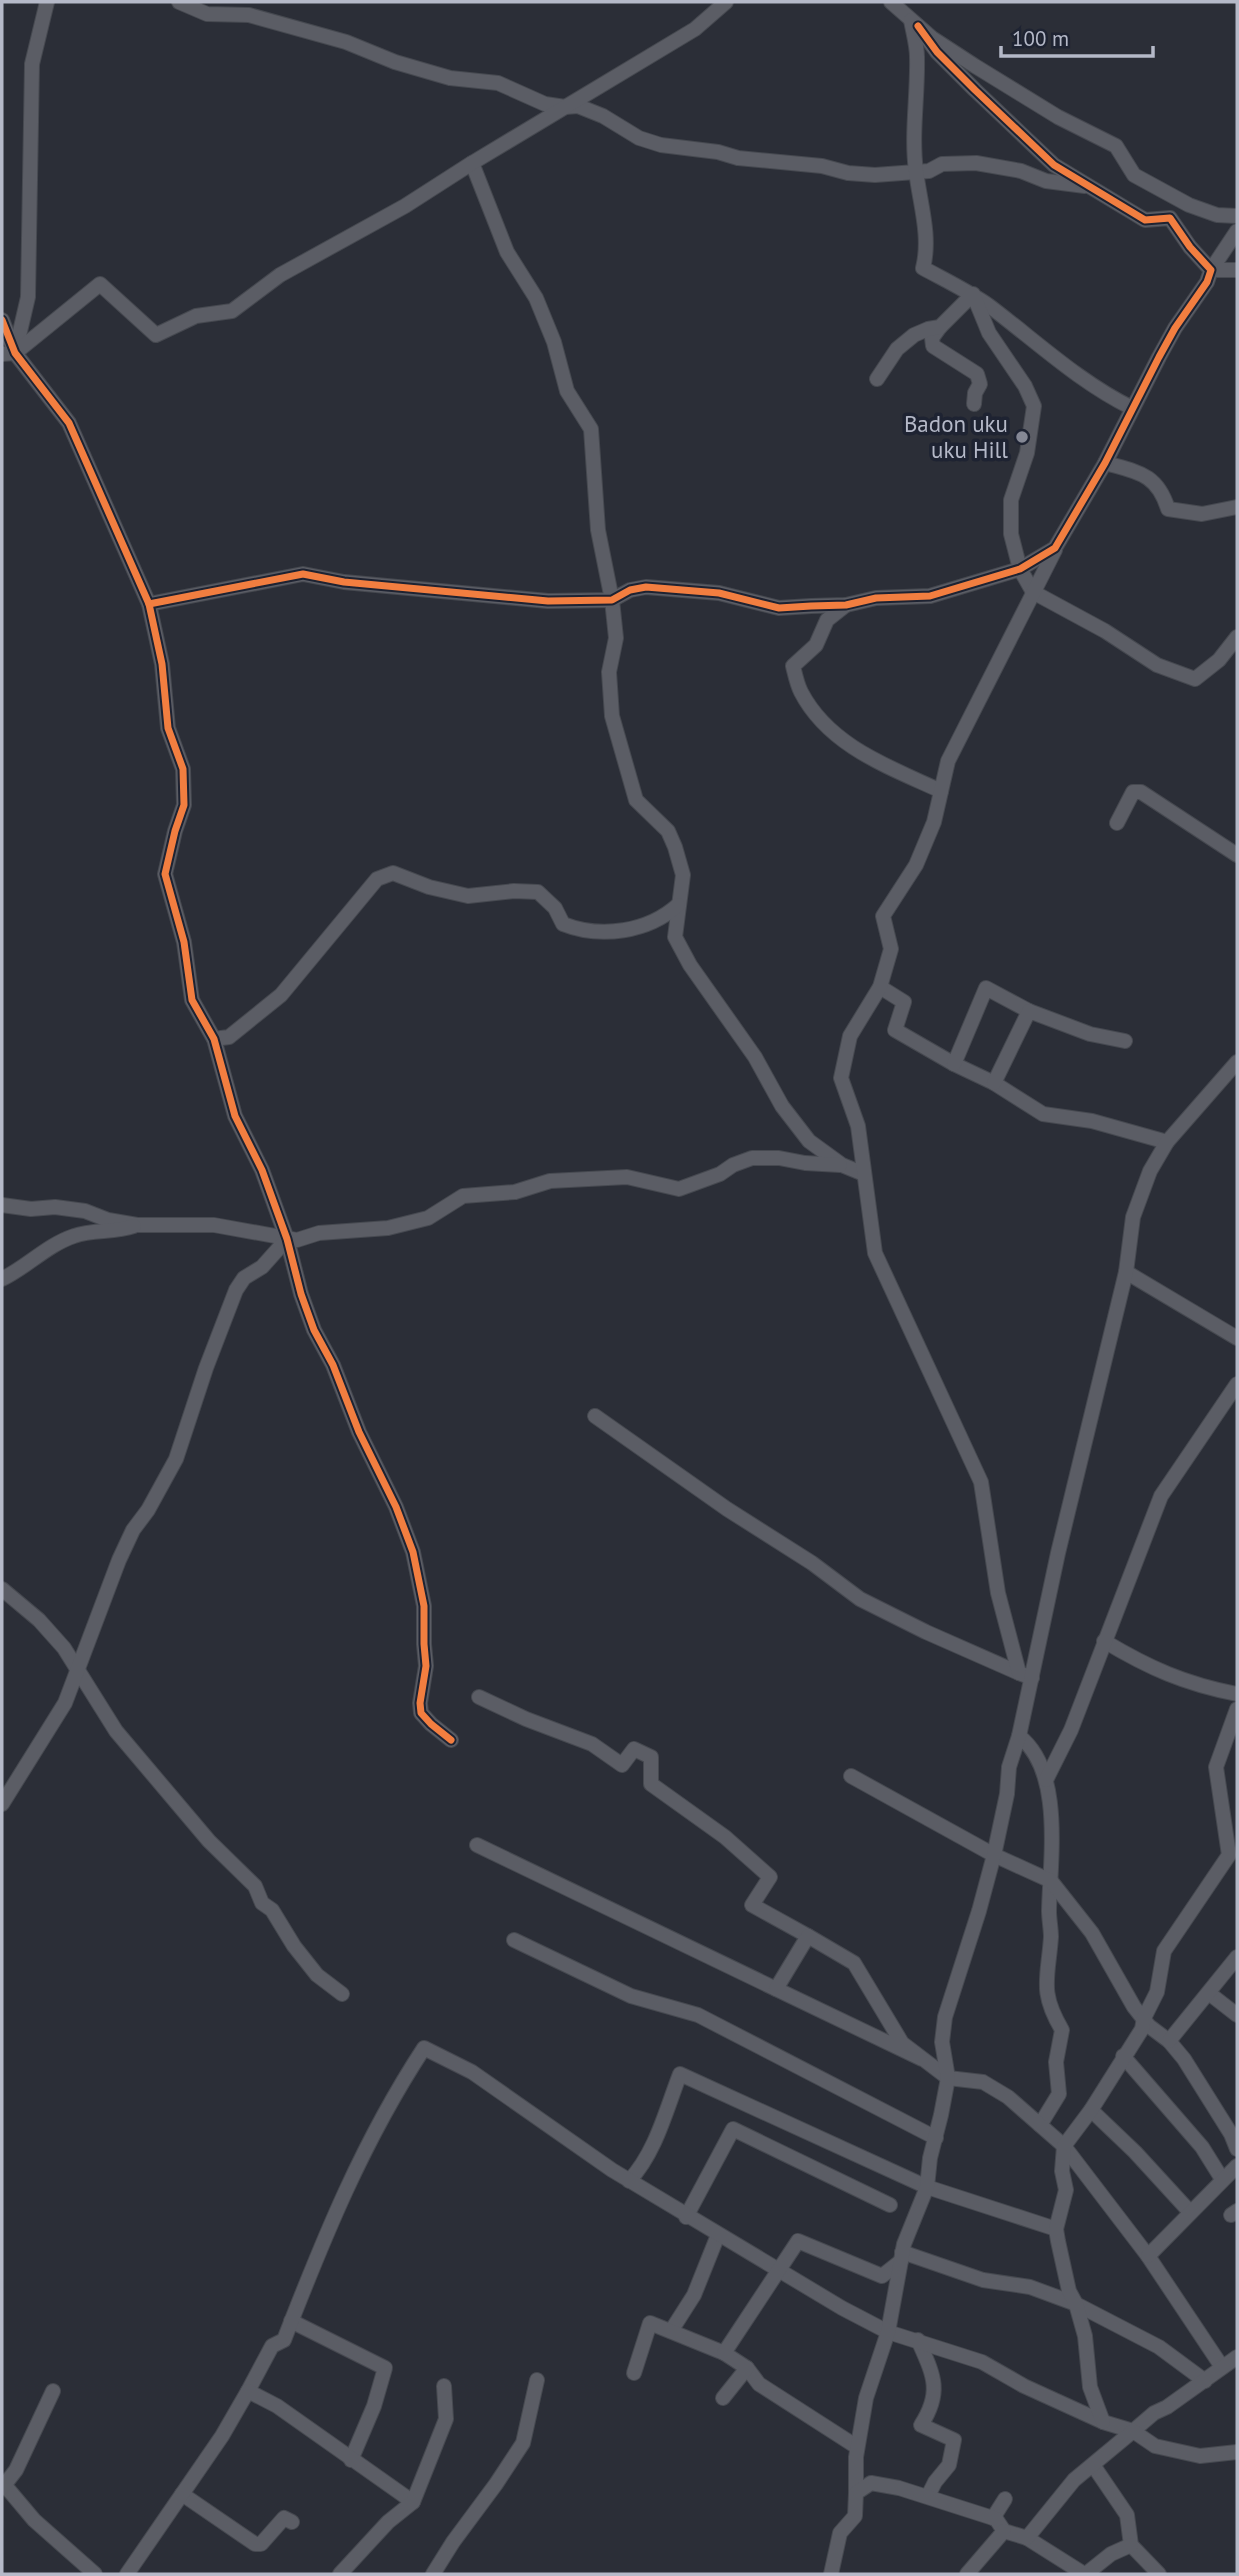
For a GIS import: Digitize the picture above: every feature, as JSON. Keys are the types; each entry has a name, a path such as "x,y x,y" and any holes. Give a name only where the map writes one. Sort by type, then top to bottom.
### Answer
{"street":[{"path":"8,354 28,297 32,64 47,2"},
{"path":"179,2 207,14 248,15 346,42 395,62 450,78 498,83 545,104 578,106 603,116 639,138 685,149 875,175 929,171 942,164 976,163 1021,171 1046,181 1090,187"},
{"path":"8,354 100,284 156,335 196,316 232,311 280,275 405,206 695,29 726,2"},
{"path":"891,2 915,23 987,73 1058,117 1116,146 1135,175 1189,205 1217,215 1237,216"},
{"path":"915,23 917,54 914,134 925,237 923,268 972,294 1069,369 1106,395 1132,408"},
{"path":"915,23 937,51 975,90 1054,165 1145,220 1170,218 1190,247 1212,270 1237,270"},
{"path":"472,163 507,252 536,299 554,342 567,391 591,429 598,530 612,600 616,638 610,672 612,716 636,800 668,831 683,875 675,937 690,965 755,1057 782,1106 809,1141 842,1165 864,1174"},
{"path":"1026,1676 998,1593 981,1482 875,1253 858,1126 841,1078 850,1036 880,987 891,949 883,916 916,865 934,821 948,761 1055,548 1105,463 1175,328 1207,282 1237,231"},
{"path":"972,294 932,338 933,346 977,374 980,384 975,393 974,404"},
{"path":"972,294 989,332 1025,386 1034,406 1027,453 1011,500 1010,534 1020,569 1033,592 1105,631 1157,665 1195,679 1219,660 1237,638"},
{"path":"2,320 8,354 69,423 149,604 162,664 168,729 183,769 184,805 165,874 184,942 192,1000 214,1039 235,1116 262,1170 287,1239 301,1294 314,1330 333,1365 359,1432 396,1507 413,1552 424,1606 426,1666 421,1713 451,1740"},
{"path":"877,379 898,349 914,335 940,327"},
{"path":"1105,463 1145,475 1163,493 1168,509 1202,514 1237,507"},
{"path":"149,604 303,574 344,582 548,601 612,600 630,590 646,587 719,593 779,608 846,605 876,597 930,596 1020,569 1055,548"},
{"path":"846,605 827,620 817,645 793,666 800,691 823,723 862,754 941,791"},
{"path":"1117,823 1133,792 1140,792 1237,855"},
{"path":"214,1039 229,1037 281,995 377,879 393,873 429,887 468,896 514,891 538,892 555,908 563,924 583,932 631,930 663,918 678,905"},
{"path":"880,987 904,1002 895,1030 954,1064 994,1083 1043,1114 1092,1121 1167,1142"},
{"path":"954,1064 986,988 1029,1012 1090,1034 1125,1041"},
{"path":"994,1083 1029,1012"},
{"path":"831,2574 840,2533 855,2516 857,2447 866,2398 888,2332 902,2256 927,2187 930,2158 948,2078 942,2042 945,2017 979,1912 994,1854 1007,1794 1009,1767 1019,1736 1026,1676 1126,1272 1133,1217 1150,1171 1167,1142 1237,1062"},
{"path":"2,1205 85,1211 108,1220 138,1225 214,1225 297,1240 319,1233 388,1228 428,1218 463,1196 515,1192 550,1181 627,1177 679,1189 720,1174 733,1165 752,1158 842,1165"},
{"path":"2,1279 50,1247 75,1235 120,1231 138,1225"},
{"path":"2,1804 65,1703 119,1560 133,1530 148,1510 176,1459 206,1368 236,1290 244,1278 262,1267 287,1239"},
{"path":"1126,1272 1237,1338"},
{"path":"1046,1780 1071,1730 1161,1496 1237,1384"},
{"path":"595,1416 860,1599 926,1632 1026,1676"},
{"path":"2,1589 39,1620 64,1648 116,1731 209,1841 255,1886 262,1903 272,1910 294,1946 317,1975 342,1994"},
{"path":"1104,1641 1149,1667 1203,1688 1237,1694"},
{"path":"479,1697 526,1719 592,1744 622,1765 634,1749 650,1757 651,1784 725,1838 770,1877 752,1905 854,1963 902,2043 922,2059 948,2078 983,2082 1008,2097 1063,2146 1147,2256 1222,2367"},
{"path":"1103,2422 1090,2387 1085,2336 1076,2304 1069,2291 1056,2229 1066,2190 1062,2171 1063,2146 1091,2110 1142,2029 1144,2018 1157,1992 1164,1951 1229,1855 1216,1767 1237,1709"},
{"path":"1019,1736 1037,1758 1046,1780 1049,1803 1051,1937 1045,1982 1049,2009 1062,2030 1056,2062 1059,2094 1040,2125"},
{"path":"851,1776 994,1854 1051,1881 1092,1933 1112,1972 1144,2018 1184,2059 1231,2134 1237,2149"},
{"path":"477,1845 922,2059"},
{"path":"776,1989 808,1936"},
{"path":"514,1940 631,1996 698,2015 936,2138"},
{"path":"1169,2041 1210,1994 1237,1957"},
{"path":"1210,1994 1237,2015"},
{"path":"127,2574 222,2437 272,2346 284,2340 362,2153 397,2089 424,2048 472,2072 629,2181 686,2217 888,2332 982,2362 1024,2386 1103,2422 1133,2431 1155,2446 1200,2456 1237,2452"},
{"path":"1123,2056 1202,2147 1222,2179"},
{"path":"629,2181 654,2144 680,2074 927,2187 1056,2229"},
{"path":"1091,2110 1135,2152 1190,2212"},
{"path":"686,2217 733,2129 890,2205"},
{"path":"1147,2256 1237,2166"},
{"path":"671,2331 694,2295 718,2235"},
{"path":"724,2353 798,2241 882,2276 902,2256"},
{"path":"902,2256 983,2280 1030,2287 1076,2304 1159,2347 1205,2381"},
{"path":"291,2321 386,2368 374,2406 351,2460"},
{"path":"634,2373 650,2323 724,2353 747,2368 758,2384 857,2447"},
{"path":"919,2340 930,2368 935,2392 930,2411 921,2425 954,2440 949,2465 928,2496"},
{"path":"1027,2538 1074,2480 1097,2459 1154,2413 1167,2407 1237,2357"},
{"path":"723,2398 747,2368"},
{"path":"433,2574 523,2443 537,2380"},
{"path":"340,2574 388,2522 413,2502 446,2418 444,2386"},
{"path":"53,2391 16,2470 3,2485 34,2519 96,2574"},
{"path":"248,2391 277,2406 413,2502"},
{"path":"1093,2465 1128,2515 1131,2544 1159,2574"},
{"path":"856,2493 871,2483 928,2496 993,2518 1004,2531 1027,2538 1085,2574 1111,2554 1131,2544"},
{"path":"182,2494 255,2544 261,2544 284,2518 292,2522"},
{"path":"993,2518 1005,2499"},
{"path":"967,2574 1004,2531"}],"cycle path":[{"path":"149,604 303,574 344,582 548,601 612,600 630,590 646,587 719,593 779,608 846,605 876,598 930,596 1020,569 1055,548 1105,463 1175,328 1207,282 1211,270 1190,247 1170,218 1145,220 1054,165 937,52 918,26"},
{"path":"2,320 15,353 69,423 149,604 162,664 168,728 183,769 184,805 165,874 184,942 192,1000 214,1039 235,1116 262,1170 287,1239 301,1294 314,1330 333,1365 359,1432 396,1507 413,1552 424,1606 426,1666 421,1713 451,1740"}],"place":[{"name":"Badon uku uku Hill","path":"1022,437"}]}
